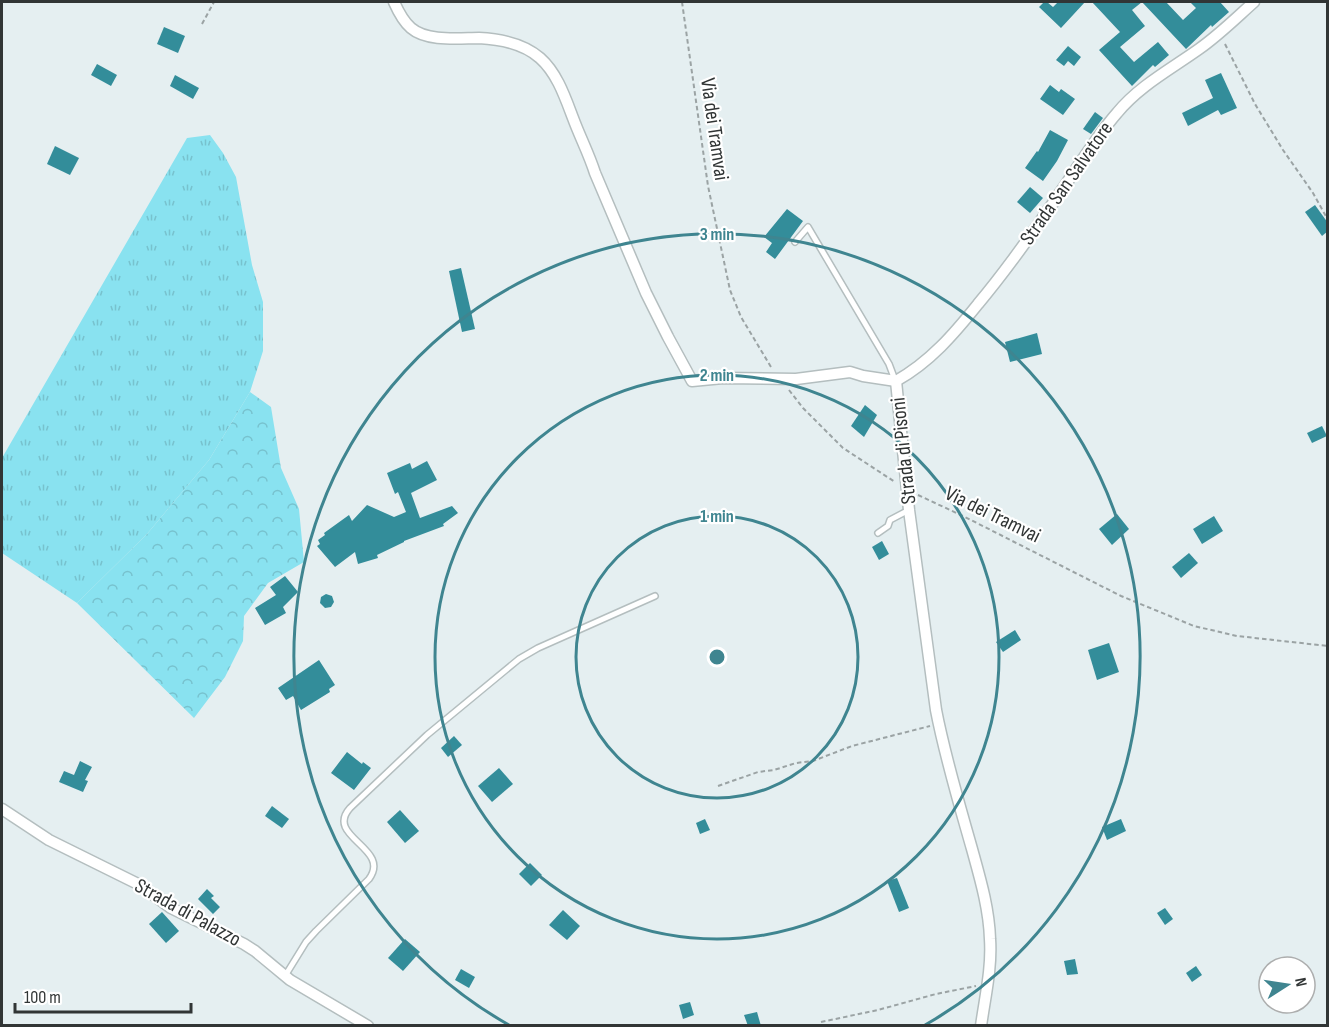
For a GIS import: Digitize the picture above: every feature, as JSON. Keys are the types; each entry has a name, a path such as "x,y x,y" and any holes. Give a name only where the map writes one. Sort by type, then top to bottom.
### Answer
{"street":[{"name":"Strada di Pisoni","path":"394,2 397,10 415,31 447,39 492,39 521,46 540,58 553,74 562,90 646,293 692,381 723,378 796,378 850,372 896,381 909,510 938,723 978,873 990,936 990,966 981,1026"},
{"name":"Strada San Salvatore","path":"896,381 926,361 960,326 991,288 1122,107 1147,84 1220,33 1254,2"},
{"name":"Strada di Palazzo","path":"2,809 49,840 140,885 171,908 244,944 285,976 368,1026"}],"lane":[{"path":"795,242 808,227 889,364 896,381"},
{"path":"878,533 888,526 890,520 909,510"},
{"path":"285,976 311,937 369,879 374,871 372,858 348,832 344,824 344,816 350,807 427,735 514,663 538,648 655,596"}],"path":[{"path":"202,24 214,2"},
{"name":"Via dei Tramvai","path":"681,2 708,186 730,290 741,317 777,378 843,448 908,490 1121,596 1194,626 1237,636 1328,646"},
{"path":"1220,33 1255,104 1328,220"},
{"path":"718,786 758,772 813,761 852,746 938,723"},
{"path":"821,1022 878,1010 964,987 987,986"}],"green space":[{"path":"210,135 236,177 252,265 263,302 263,351 250,392 209,460 147,534 77,603 2,553 2,458 187,138"},
{"path":"250,392 271,407 281,468 299,509 304,562 268,583 244,616 243,641 225,677 194,718 77,603 147,534 209,460"}],"building":[{"path":"1044,2 1053,7 1058,2 1085,2 1061,28 1039,7"},
{"path":"1092,2 1142,2 1132,10 1145,26 1120,47 1134,62 1158,42 1169,55 1155,67 1153,65 1132,86 1099,50 1120,32"},
{"path":"1142,2 1166,2 1183,20 1196,8 1190,2 1220,2 1229,12 1212,27 1211,25 1186,49"},
{"path":"164,27 185,36 178,53 157,44"},
{"path":"1068,46 1081,57 1074,66 1068,61 1064,66 1056,60"},
{"path":"97,64 117,75 111,86 91,75"},
{"path":"1221,73 1237,108 1221,115 1218,110 1188,126 1182,113 1213,98 1205,80"},
{"path":"175,75 199,88 193,99 170,86"},
{"path":"1050,85 1059,92 1061,89 1075,99 1063,115 1040,99"},
{"path":"1095,112 1103,118 1091,134 1083,129"},
{"path":"1050,130 1068,140 1043,181 1025,168 1038,152"},
{"path":"55,146 79,158 70,175 47,164"},
{"path":"1030,187 1043,198 1030,213 1017,202"},
{"path":"1315,205 1328,223 1328,231 1322,236 1305,212"},
{"path":"787,209 803,221 775,259 766,252 772,243 764,237"},
{"path":"461,268 475,329 462,332 449,271"},
{"path":"1037,333 1042,354 1010,362 1005,342"},
{"path":"865,405 877,415 864,437 851,426"},
{"path":"1322,426 1327,436 1312,443 1307,433"},
{"path":"427,461 437,480 411,493 420,518 452,506 458,513 443,524 444,526 404,541 377,555 378,558 358,564 355,552 335,567 317,546 320,544 318,540 325,535 324,533 349,515 352,521 367,505 394,517 406,512 398,492 395,494 387,473 410,463 412,469"},
{"path":"1117,514 1129,529 1112,545 1099,529"},
{"path":"1214,516 1223,531 1202,544 1193,529"},
{"path":"882,541 889,554 879,560 872,547"},
{"path":"1189,553 1198,563 1181,578 1172,567"},
{"path":"285,576 298,592 283,607 286,613 265,625 255,608 276,595 270,587"},
{"path":"326,594 332,596 334,602 331,607 325,608 320,603 321,597"},
{"path":"1015,630 1021,640 1003,652 996,642"},
{"path":"1109,643 1119,672 1097,680 1088,650"},
{"path":"319,660 335,685 329,689 330,692 301,710 293,696 286,700 278,688"},
{"path":"454,736 462,745 448,757 441,748"},
{"path":"347,752 371,768 354,790 331,773"},
{"path":"80,761 92,767 85,780 88,781 83,792 59,782 64,771 74,775"},
{"path":"499,768 513,784 492,802 478,786"},
{"path":"272,806 289,819 282,828 265,816"},
{"path":"400,810 419,831 405,843 387,822"},
{"path":"705,819 710,830 700,834 696,823"},
{"path":"1121,819 1126,831 1107,840 1102,827"},
{"path":"530,863 542,875 531,886 519,874"},
{"path":"897,878 909,908 899,912 887,881"},
{"path":"207,889 214,896 211,898 220,907 213,914 198,899"},
{"path":"1165,908 1173,919 1165,925 1157,913"},
{"path":"563,910 580,926 567,940 549,925"},
{"path":"162,912 179,931 166,943 149,924"},
{"path":"405,939 420,952 403,971 388,958"},
{"path":"1075,959 1078,974 1067,975 1064,961"},
{"path":"1196,966 1202,975 1192,982 1186,973"},
{"path":"461,969 475,977 469,988 455,980"},
{"path":"690,1002 694,1015 683,1019 679,1005"},
{"path":"757,1012 761,1026 748,1026 744,1015"}]}
